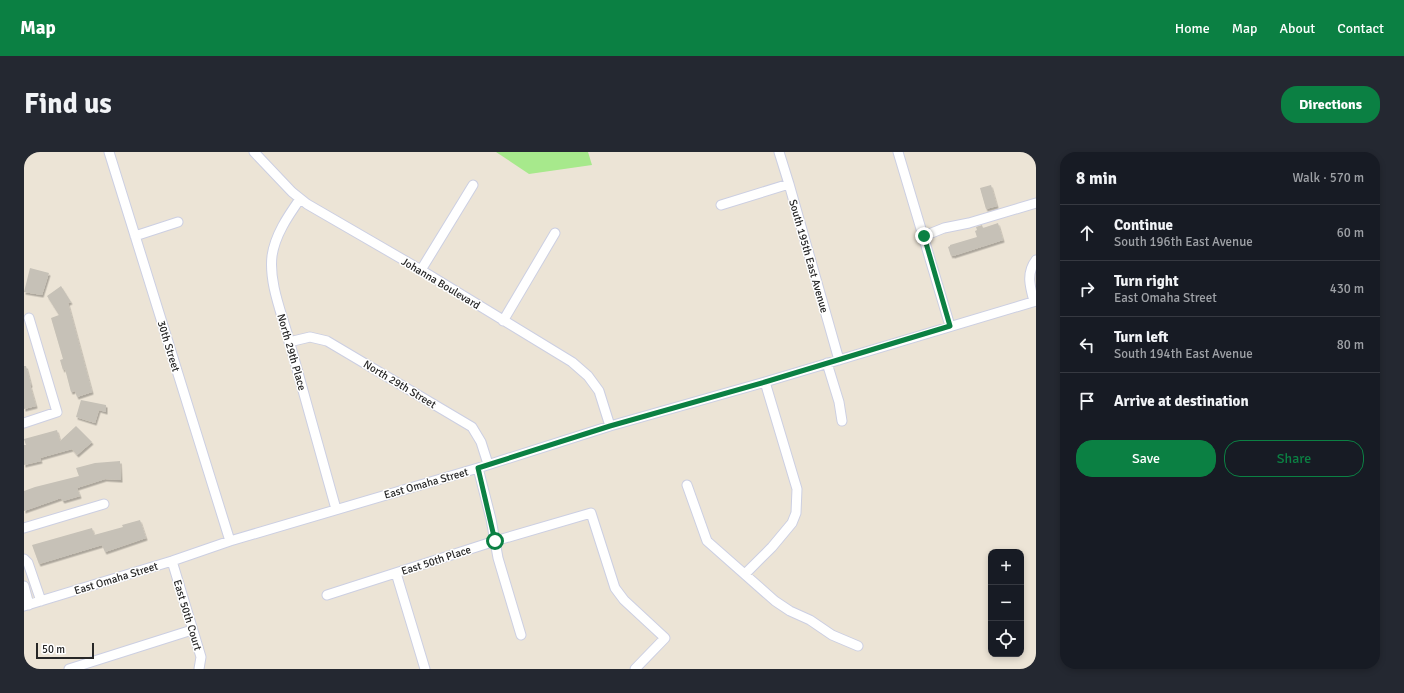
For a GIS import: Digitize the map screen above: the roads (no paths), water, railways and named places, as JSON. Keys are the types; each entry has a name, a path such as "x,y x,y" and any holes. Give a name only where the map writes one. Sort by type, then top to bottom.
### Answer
{"street":[{"name":"30th Street","path":"109,152 230,540"},
{"name":"Johanna Boulevard","path":"254,152 300,199 421,270 572,362 588,376 599,391 610,426"},
{"name":"South 195th East Avenue","path":"779,152 838,360"},
{"path":"898,152 950,326"},
{"path":"721,205 789,184"},
{"path":"421,270 473,185"},
{"name":"North 29th Place","path":"300,199 280,231 272,256 272,270 289,342 336,509"},
{"path":"924,236 944,228 969,223 1036,203"},
{"path":"135,236 178,222"},
{"path":"503,321 555,233"},
{"path":"1035,301 1029,284 1030,274 1036,260"},
{"name":"East Omaha Street","path":"27,605 172,561 230,540 478,468 610,426 765,382 1035,301"},
{"path":"24,423 57,412 28,318"},
{"name":"North 29th Street","path":"289,342 310,337 327,341 472,427 481,442 488,464"},
{"path":"827,363 839,402 842,421"},
{"path":"745,574 772,547 792,523 796,513 797,489 765,382"},
{"path":"478,468 498,558 521,636"},
{"path":"687,485 707,541 775,601 790,611 810,620 832,635 858,646"},
{"path":"24,528 104,504"},
{"name":"East 50th Place","path":"327,595 495,541 592,513 615,588 624,600 664,638 635,669"},
{"path":"24,558 28,563 42,601"},
{"name":"East 50th Court","path":"172,561 201,657 199,669"},
{"path":"396,573 425,669"},
{"path":"24,586 27,605"},
{"path":"69,669 192,630"}]}
